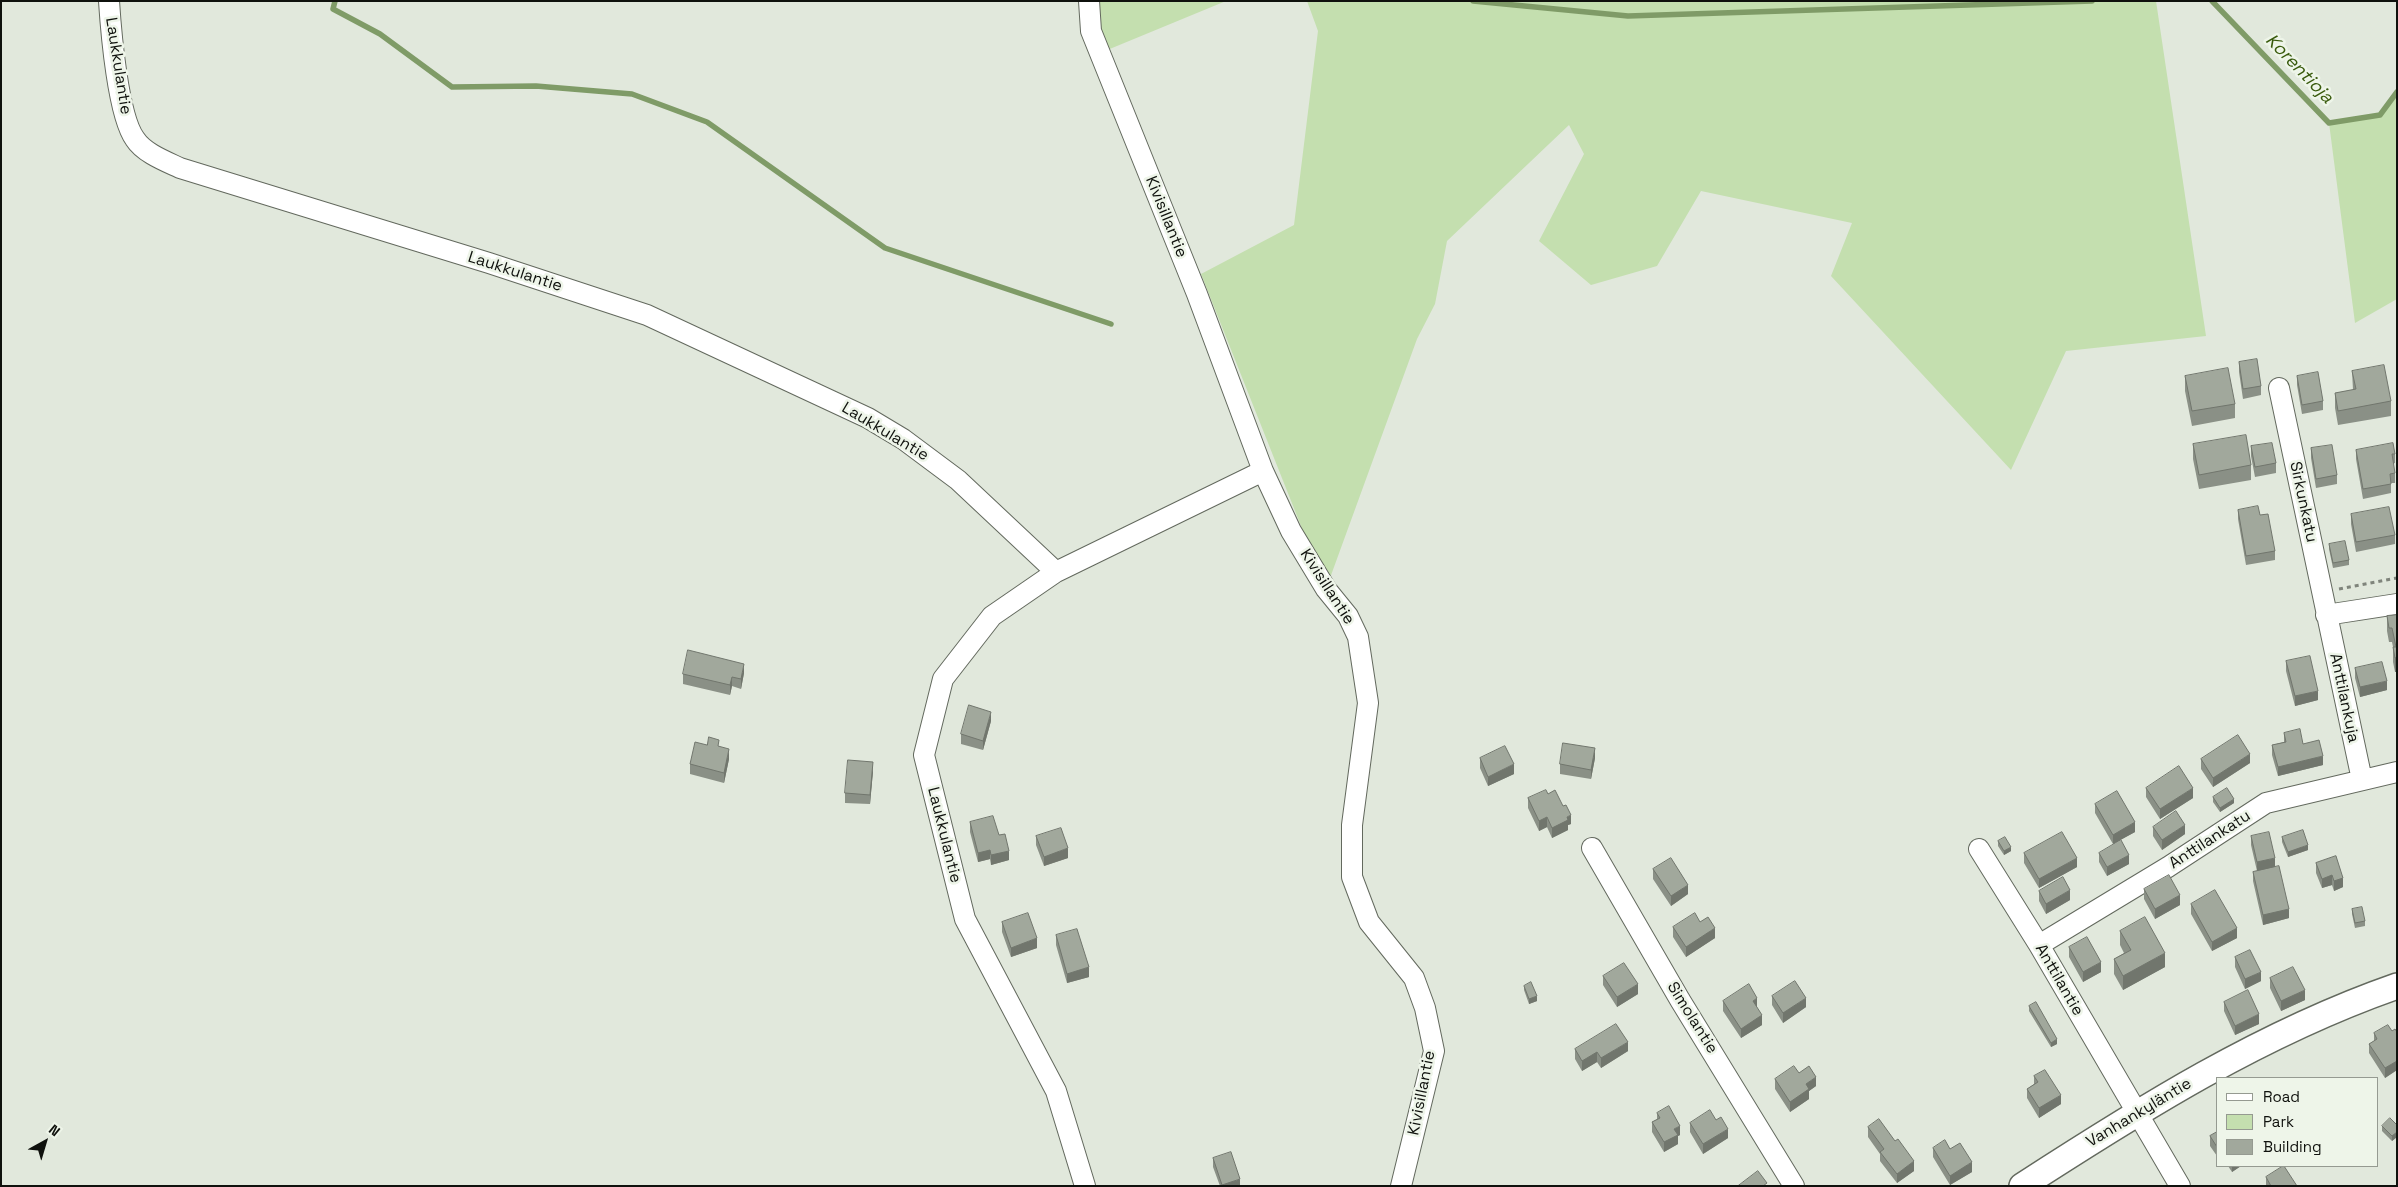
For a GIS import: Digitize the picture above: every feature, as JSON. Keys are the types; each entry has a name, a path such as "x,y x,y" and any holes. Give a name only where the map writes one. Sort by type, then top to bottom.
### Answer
{"street":[{"name":"Laukkulantie","path":"109,1 111,38 127,125 136,141 157,157 189,170 489,263 647,315 868,418 903,439 958,480 1044,558 1056,572 992,616 943,679 924,755 965,918 1056,1092 1085,1186"},
{"name":"Kivisillantie","path":"1088,1 1091,31 1197,294 1263,471 1291,531 1326,589 1348,616 1358,637 1368,703 1352,825 1352,877 1369,922 1414,978 1425,1008 1434,1051 1402,1186"},
{"name":"Sirkunkatu","path":"2279,388 2326,615"},
{"path":"1056,572 1263,471"},
{"path":"2326,615 2397,604"},
{"name":"Anttilankuja","path":"2326,615 2362,780"},
{"name":"Anttilankatu","path":"2039,945 2168,867 2266,803 2397,772"},
{"name":"Simolantie","path":"1592,848 1680,1000 1794,1186"},
{"name":"Anttilantie","path":"1979,849 2039,945 2180,1186"},
{"name":"Vanhankyläntie","path":"2022,1186 2136,1112 2282,1032 2397,986"}],"path":[{"path":"2322,592 2397,578"}],"green space":[{"path":"1090,1 1226,1 1100,53"},
{"path":"1307,1 2156,1 2206,336 2066,351 2011,470 1831,276 1852,223 1701,191 1657,266 1591,285 1539,241 1584,154 1569,125 1447,241 1435,304 1417,339 1326,589 1201,274 1294,225 1318,31"},
{"path":"2397,92 2397,299 2355,323 2329,123 2380,115"}],"building":[{"path":"2257,359 2261,386 2243,389 2239,362"},
{"path":"2384,365 2391,401 2338,411 2335,393 2356,389 2352,371"},
{"path":"2228,368 2235,404 2192,411 2185,376"},
{"path":"2318,372 2323,401 2302,405 2297,376"},
{"path":"2246,435 2251,465 2199,475 2193,444"},
{"path":"2272,443 2276,463 2255,467 2251,446"},
{"path":"2393,443 2395,454 2392,454 2395,473 2390,474 2391,484 2363,489 2356,450"},
{"path":"2332,445 2337,475 2316,479 2311,448"},
{"path":"2258,506 2260,515 2268,514 2275,551 2246,556 2238,510"},
{"path":"2389,507 2395,535 2356,542 2351,514"},
{"path":"2345,541 2349,560 2333,563 2329,544"},
{"path":"2397,615 2397,657 2395,658 2393,647 2396,647 2387,616"},
{"path":"688,650 744,664 741,679 732,677 730,685 683,674"},
{"path":"2310,656 2318,691 2295,696 2286,661"},
{"path":"2382,662 2387,681 2360,687 2355,668"},
{"path":"969,705 991,712 983,741 961,734"},
{"path":"2300,729 2303,744 2319,740 2323,756 2278,767 2272,745 2286,742 2284,733"},
{"path":"2238,735 2250,754 2213,778 2201,759"},
{"path":"709,737 719,740 718,746 729,749 724,773 690,764 695,742 707,745"},
{"path":"1563,743 1595,748 1591,770 1560,764"},
{"path":"1505,746 1514,764 1488,777 1480,758"},
{"path":"848,760 873,762 870,795 845,793"},
{"path":"2179,766 2193,788 2160,809 2146,788"},
{"path":"2227,788 2234,799 2220,808 2213,797"},
{"path":"1546,790 1548,794 1555,790 1563,806 1566,805 1571,815 1567,817 1568,820 1552,828 1547,817 1539,821 1528,798"},
{"path":"2117,791 2135,822 2113,835 2095,804"},
{"path":"2176,811 2185,825 2162,840 2153,827"},
{"path":"993,816 999,835 1005,834 1009,851 991,855 990,850 978,853 970,822"},
{"path":"1061,828 1068,848 1044,857 1036,836"},
{"path":"2303,830 2308,845 2288,852 2282,837"},
{"path":"2062,832 2077,858 2039,879 2024,853"},
{"path":"2269,832 2275,858 2257,862 2251,836"},
{"path":"2005,837 2011,847 2004,851 1998,841"},
{"path":"2121,840 2129,855 2107,867 2099,853"},
{"path":"2336,856 2343,878 2334,881 2332,875 2322,879 2316,863"},
{"path":"1671,858 1688,885 1671,896 1653,869"},
{"path":"2279,866 2289,909 2263,915 2253,872"},
{"path":"2169,875 2180,895 2155,909 2144,889"},
{"path":"2063,877 2070,890 2046,904 2039,891"},
{"path":"2215,890 2237,928 2212,942 2191,904"},
{"path":"2362,907 2365,921 2355,923 2352,909"},
{"path":"1028,913 1037,938 1011,948 1002,922"},
{"path":"1695,913 1700,922 1708,917 1715,928 1686,947 1673,927"},
{"path":"2145,917 2165,953 2123,976 2114,959 2131,950 2120,931"},
{"path":"1077,929 1089,967 1067,974 1056,935"},
{"path":"2087,937 2101,962 2083,972 2069,947"},
{"path":"2250,950 2261,972 2245,979 2235,957"},
{"path":"1624,963 1638,984 1617,997 1603,976"},
{"path":"2293,967 2305,990 2281,1001 2270,978"},
{"path":"1795,981 1806,998 1783,1013 1772,996"},
{"path":"1531,982 1537,996 1529,999 1524,986"},
{"path":"1749,984 1757,998 1753,1001 1762,1015 1741,1029 1723,1001"},
{"path":"2248,990 2259,1014 2235,1026 2224,1002"},
{"path":"2036,1002 2057,1039 2051,1043 2029,1006"},
{"path":"1616,1024 1628,1042 1601,1058 1597,1052 1582,1061 1575,1049"},
{"path":"2388,1025 2392,1031 2395,1029 2397,1032 2397,1061 2385,1068 2369,1044 2377,1039 2374,1033"},
{"path":"1794,1066 1799,1073 1809,1066 1816,1077 1806,1084 1809,1089 1790,1102 1775,1079"},
{"path":"2045,1070 2061,1095 2039,1108 2027,1089 2038,1082 2034,1076"},
{"path":"1669,1106 1680,1126 1674,1129 1678,1135 1664,1142 1652,1122 1660,1118 1657,1113"},
{"path":"1710,1110 1716,1120 1721,1117 1728,1129 1703,1144 1690,1123"},
{"path":"2390,1118 2397,1125 2397,1132 2392,1136 2382,1126"},
{"path":"1879,1119 1895,1141 1898,1139 1914,1161 1897,1174 1880,1152 1884,1149 1868,1127"},
{"path":"2216,1133 2216,1145 2210,1136"},
{"path":"1945,1140 1950,1149 1960,1143 1972,1162 1950,1176 1933,1148"},
{"path":"1231,1152 1240,1179 1222,1185 1213,1158"},
{"path":"2281,1167 2285,1167 2297,1186 2271,1186 2266,1177"},
{"path":"1758,1171 1767,1183 1763,1186 1738,1186"}],"waterway":[{"path":"335,1 333,9 380,34 452,87 536,86 632,94 707,122 885,248 1111,324"},
{"name":"Korentioja","path":"1473,1 1628,16 2092,1"},
{"name":"Korentioja","path":"2212,1 2329,123 2380,115 2397,92"}]}
